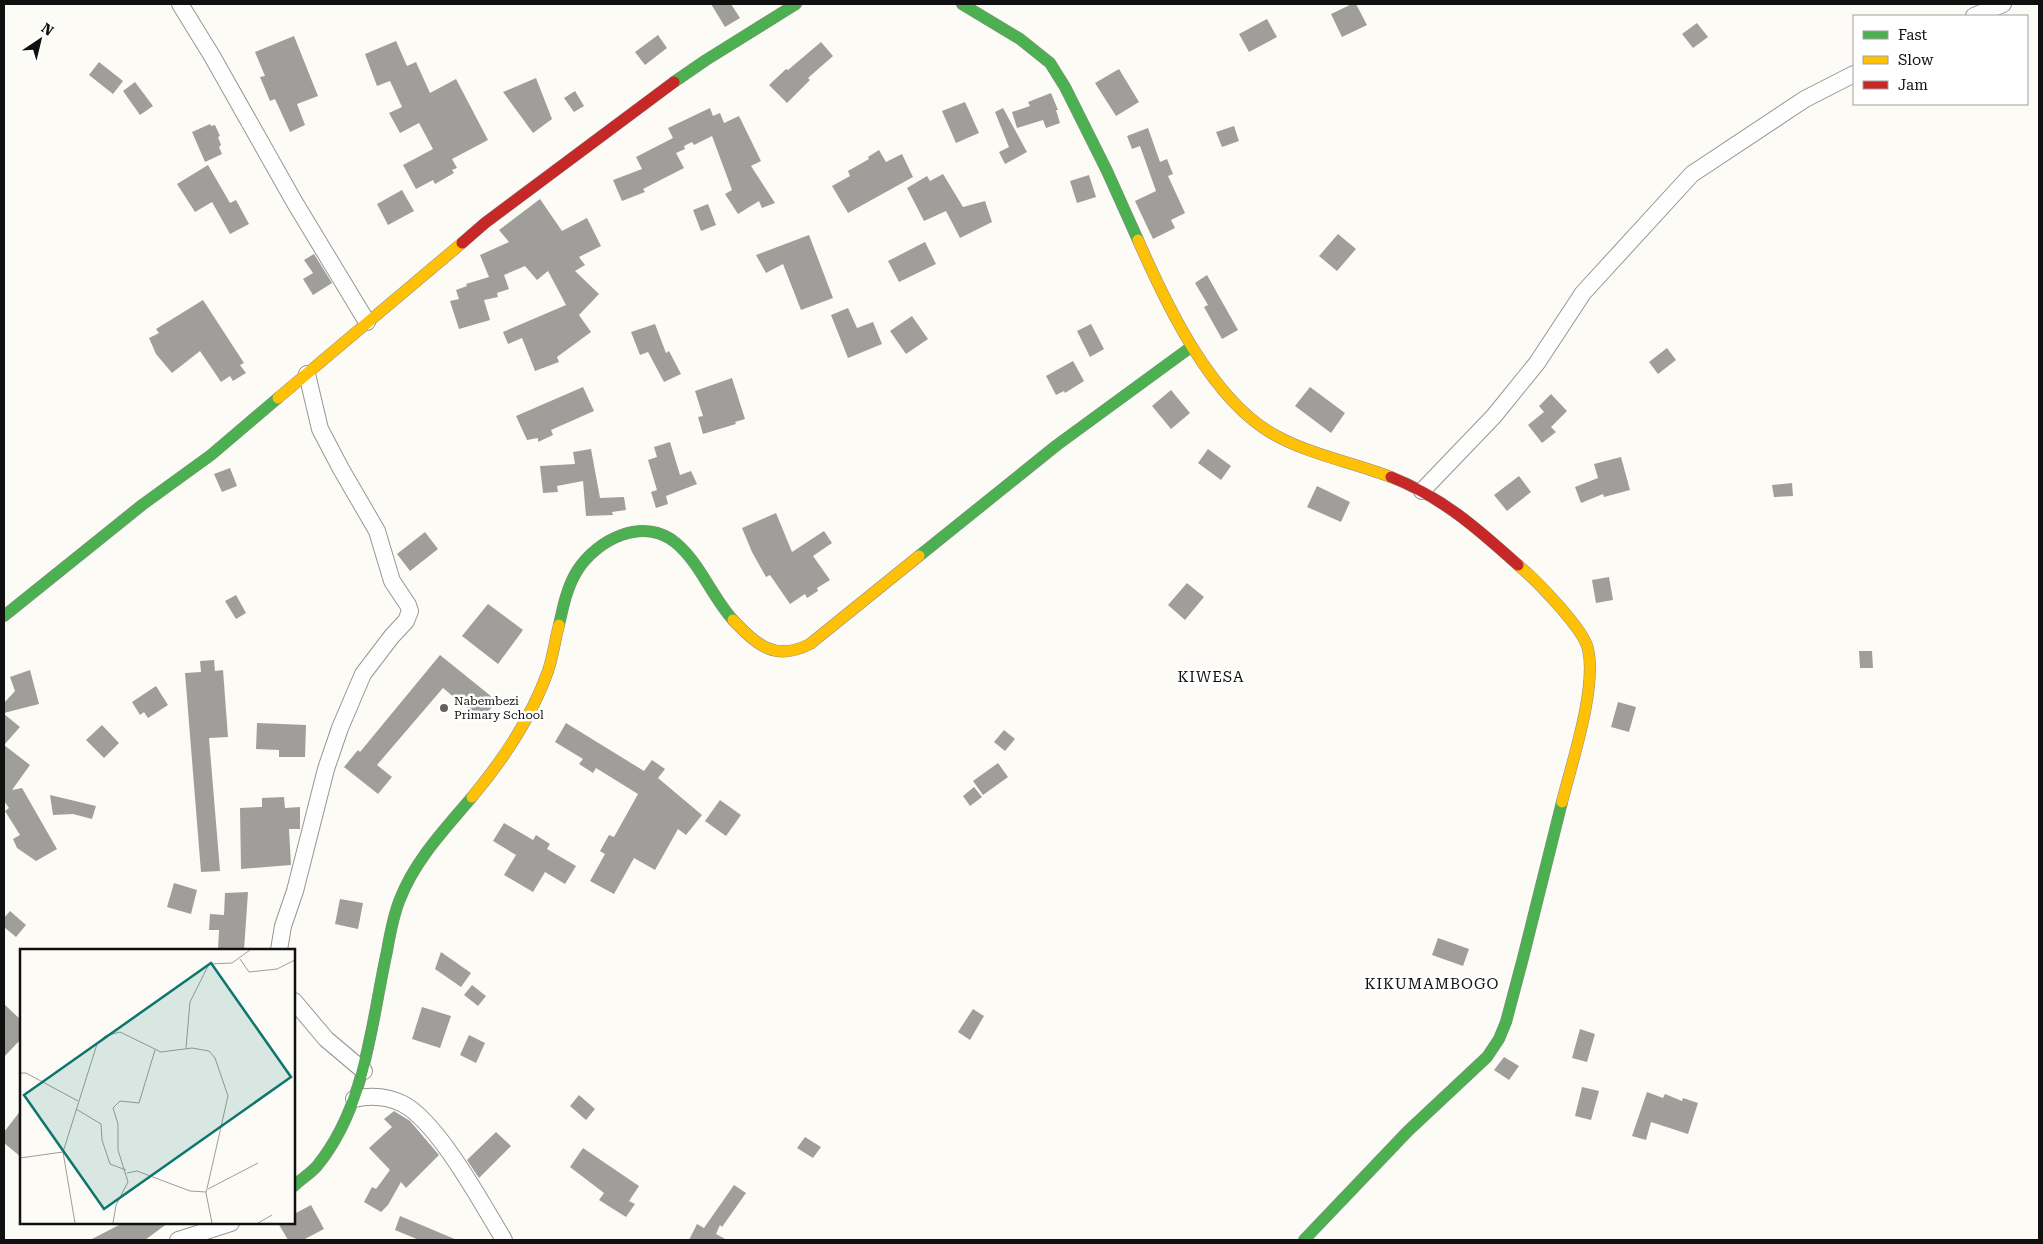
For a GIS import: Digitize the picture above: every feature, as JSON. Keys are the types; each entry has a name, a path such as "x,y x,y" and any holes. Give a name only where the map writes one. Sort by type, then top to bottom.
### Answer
{"street":[{"path":"180,4 212,56 295,203 367,322"},
{"path":"4,616 142,505 211,455 485,223 640,106 706,60 796,4"},
{"path":"962,4 1020,39 1050,64 1065,86 1107,170 1144,255 1191,347 1219,385 1247,417 1272,434 1318,455 1366,468 1422,491 1464,517 1521,568 1580,629 1588,648 1590,675 1585,708 1523,958 1506,1022 1499,1039 1486,1057 1408,1131 1304,1240"},
{"path":"1976,15 2003,4"},
{"path":"1422,491 1494,416 1537,363 1583,293 1692,174 1805,99 1853,75"},
{"path":"295,1185 315,1168 347,1117 354,1099 364,1071 373,1029 382,967 396,910 404,890 417,866 494,766 535,700 549,668 563,604 575,575 587,555 605,543 638,529 671,538 687,553 722,607 741,628 759,644 780,654 795,652 810,644 1057,445 1191,347"},
{"path":"279,949 283,926 292,899 326,769 338,735 363,674 406,621 410,611 392,581 377,531 320,429 307,374"},
{"path":"295,1003 326,1039 364,1071"},
{"path":"354,1099 369,1096 382,1097 403,1104 413,1112 436,1135 454,1160 504,1240"},
{"path":"178,1240 228,1224"}],"building":[{"path":"711,4 731,4 740,18 725,27"},
{"path":"1356,4 1367,25 1342,37 1331,14"},
{"path":"1267,19 1277,37 1249,52 1239,34"},
{"path":"1697,23 1708,37 1693,48 1682,34"},
{"path":"658,35 667,48 645,65 635,52"},
{"path":"294,36 318,96 297,104 305,125 290,132 275,99 270,101 260,77 265,76 255,52"},
{"path":"396,41 407,66 416,62 430,93 456,79 488,140 452,159 457,168 452,170 454,173 435,184 433,180 416,189 403,165 433,149 419,123 400,133 389,113 402,107 390,81 377,86 365,54"},
{"path":"821,42 833,56 808,78 810,80 787,103 769,85"},
{"path":"99,62 123,81 113,94 89,75"},
{"path":"1119,69 1139,102 1116,116 1095,83"},
{"path":"536,78 552,119 533,133 503,92"},
{"path":"135,82 153,106 140,115 123,91"},
{"path":"575,91 584,106 574,112 564,98"},
{"path":"1051,93 1058,110 1056,110 1060,123 1046,128 1043,120 1017,128 1012,112 1030,106 1028,102"},
{"path":"965,102 979,133 956,143 942,111"},
{"path":"710,108 713,116 720,113 724,123 739,116 761,161 751,166 775,203 762,208 759,201 738,214 725,194 732,190 712,136 694,145 692,142 684,146 685,149 676,153 684,168 643,189 645,192 622,201 613,180 642,169 636,157 673,138 668,128"},
{"path":"1003,108 1027,152 1005,164 999,152 1009,147 995,112"},
{"path":"210,124 211,126 215,125 220,136 218,137 221,145 219,147 222,154 205,162 192,132"},
{"path":"1234,126 1239,141 1222,147 1216,132"},
{"path":"1148,128 1160,162 1167,159 1173,174 1168,176 1185,213 1171,220 1175,228 1153,239 1135,201 1156,191 1140,146 1132,149 1127,136"},
{"path":"879,150 886,162 902,154 913,177 848,213 832,186 850,176 848,171 869,159 868,157"},
{"path":"208,165 230,203 236,200 249,224 230,234 212,202 195,212 177,184"},
{"path":"943,174 963,207 985,201 992,222 960,238 946,211 924,221 907,188 927,176 930,181"},
{"path":"1089,175 1096,197 1077,203 1070,181"},
{"path":"402,190 414,211 388,225 377,204"},
{"path":"540,199 562,231 587,218 601,246 579,257 585,265 575,271 599,294 579,315 591,332 557,357 559,362 535,371 522,338 508,344 503,332 566,305 548,271 537,280 525,266 504,275 509,289 497,293 498,297 484,300 490,320 459,329 450,301 459,299 456,290 467,286 466,284 489,277 480,255 509,242 499,230"},
{"path":"708,204 716,225 701,231 693,210"},
{"path":"1338,234 1356,249 1337,271 1319,256"},
{"path":"809,235 833,298 801,310 783,264 766,273 756,255"},
{"path":"925,242 936,264 899,282 888,261"},
{"path":"314,254 332,283 313,295 303,279 313,273 304,260"},
{"path":"1207,275 1238,330 1222,339 1204,307 1208,305 1195,283"},
{"path":"203,300 244,363 240,365 246,373 233,381 230,376 221,382 200,351 172,373 156,354 149,338 159,333 156,329"},
{"path":"848,308 857,328 873,322 882,344 848,358 831,315"},
{"path":"912,316 928,339 906,354 890,331"},
{"path":"655,324 666,353 669,351 681,374 664,382 648,352 640,355 631,332"},
{"path":"1091,324 1104,349 1090,357 1077,331"},
{"path":"1667,348 1676,360 1658,374 1649,362"},
{"path":"1073,361 1084,381 1065,393 1064,391 1056,395 1046,376"},
{"path":"732,378 745,419 735,422 736,424 703,434 698,417 703,416 695,391"},
{"path":"583,387 594,411 551,430 553,435 538,442 538,438 527,440 516,416"},
{"path":"1310,387 1345,413 1331,433 1295,406"},
{"path":"1171,390 1190,413 1171,429 1152,406"},
{"path":"1551,394 1567,411 1551,427 1556,432 1542,443 1528,425 1544,412 1539,406"},
{"path":"670,442 680,475 691,471 697,484 666,496 668,504 656,508 651,492 657,490 648,460 657,457 654,447"},
{"path":"591,449 600,498 624,497 626,510 612,512 613,515 586,516 583,481 557,486 558,492 543,493 540,466 575,464 573,452"},
{"path":"1208,449 1231,466 1221,480 1198,463"},
{"path":"1621,457 1630,490 1604,497 1603,494 1581,503 1575,487 1598,478 1594,464"},
{"path":"230,468 237,486 222,492 214,474"},
{"path":"1519,476 1531,492 1507,511 1494,495"},
{"path":"1792,483 1793,496 1774,497 1772,485"},
{"path":"1317,486 1350,502 1341,522 1307,507"},
{"path":"776,513 792,552 824,531 832,543 813,556 830,580 817,588 818,591 807,598 805,594 790,604 770,575 766,577 752,552 742,528"},
{"path":"425,532 438,549 410,571 397,554"},
{"path":"1609,577 1613,600 1596,603 1592,580"},
{"path":"1187,583 1204,597 1185,620 1168,605"},
{"path":"236,595 246,613 236,619 225,601"},
{"path":"488,604 523,630 498,664 462,636"},
{"path":"1859,651 1872,651 1873,668 1860,668"},
{"path":"440,655 497,701 481,720 443,688 377,765 392,777 378,794 344,767 358,750 360,752"},
{"path":"214,660 215,671 223,670 228,737 209,738 220,871 201,872 185,673 201,672 200,661"},
{"path":"30,670 39,704 4,713 4,703 15,691 10,677"},
{"path":"156,686 168,705 148,718 144,712 140,715 132,702"},
{"path":"1618,702 1636,707 1629,732 1611,727"},
{"path":"4,714 20,727 4,745"},
{"path":"257,723 306,725 305,757 279,757 279,750 256,749"},
{"path":"566,723 644,771 652,760 665,769 658,778 702,815 686,835 678,829 655,870 634,858 614,894 590,881 605,854 600,851 609,835 614,837 638,794 596,768 593,773 579,764 583,759 555,742"},
{"path":"102,725 119,743 104,758 86,740"},
{"path":"1004,730 1015,739 1005,751 994,742"},
{"path":"4,745 30,765 12,790 22,788 57,849 36,861 17,848 13,839 20,835 5,811 9,808 4,801"},
{"path":"998,763 1008,777 983,795 973,781"},
{"path":"974,787 982,797 970,806 963,796"},
{"path":"50,795 96,806 92,819 73,814 53,815"},
{"path":"284,797 285,808 300,807 300,829 289,829 291,865 241,869 240,808 262,807 262,798"},
{"path":"720,800 741,815 726,836 705,821"},
{"path":"504,823 533,840 536,835 550,844 547,849 576,866 565,884 545,872 533,892 504,875 516,855 493,841"},
{"path":"174,883 197,890 191,914 167,907"},
{"path":"248,892 244,949 218,949 219,930 209,930 210,914 224,915 225,893"},
{"path":"340,899 363,903 358,929 335,924"},
{"path":"10,911 26,925 16,937 4,927 4,918"},
{"path":"1438,938 1469,949 1463,966 1432,955"},
{"path":"441,952 471,973 461,987 435,969"},
{"path":"472,985 486,996 478,1006 464,995"},
{"path":"4,1004 20,1019 20,1040 4,1057"},
{"path":"422,1007 451,1016 440,1048 412,1039"},
{"path":"973,1009 984,1016 970,1040 958,1032"},
{"path":"1580,1029 1595,1034 1587,1062 1572,1058"},
{"path":"469,1035 485,1043 476,1063 460,1055"},
{"path":"1504,1057 1519,1066 1509,1080 1494,1070"},
{"path":"1582,1087 1599,1091 1591,1120 1575,1116"},
{"path":"1647,1092 1663,1098 1665,1094 1682,1101 1683,1098 1698,1103 1688,1134 1651,1122 1646,1140 1632,1136"},
{"path":"579,1095 595,1109 586,1120 570,1106"},
{"path":"20,1111 20,1156 4,1143 4,1132"},
{"path":"394,1111 410,1121 439,1155 406,1188 401,1182 388,1205 381,1212 364,1202 372,1187 376,1189 390,1170 369,1148 392,1127 384,1119"},
{"path":"496,1132 511,1146 479,1178 467,1160"},
{"path":"805,1137 821,1147 813,1158 797,1148"},
{"path":"583,1148 639,1186 629,1201 635,1204 626,1217 599,1200 604,1193 570,1167"},
{"path":"734,1185 746,1193 722,1227 720,1225 716,1234 727,1240 689,1240 697,1224 704,1228"},
{"path":"311,1205 324,1229 303,1240 288,1240 279,1224 295,1224 295,1213"},
{"path":"400,1216 457,1240 419,1240 395,1230"},
{"path":"121,1224 167,1224 145,1240 90,1240"}],"traffic: fast":[{"path":"674,82 796,4"},
{"path":"962,4 1020,39 1050,63 1065,87 1107,171 1138,240"},
{"path":"919,556 1057,445 1191,347"},
{"path":"4,616 142,505 211,455 278,398"},
{"path":"559,625 566,597 577,571 596,549 622,535 650,531 663,535 676,543 684,551 733,620"},
{"path":"295,1185 317,1166 333,1143 356,1091 371,1035 392,925 406,885 422,858 472,797"},
{"path":"1304,1240 1408,1131 1487,1057 1499,1039 1506,1022 1562,802"}],"traffic: slow":[{"path":"1138,240 1162,292 1193,348 1210,374 1230,398 1251,418 1273,434 1287,441 1316,453 1391,477"},
{"path":"278,398 462,243"},
{"path":"733,620 750,637 767,648 777,651 798,649 810,644 919,556"},
{"path":"1518,565 1547,592 1569,617 1585,640 1588,649 1590,665 1586,704 1562,802"},
{"path":"472,797 516,737 534,704 548,671 559,625"}],"traffic: jam":[{"path":"462,243 485,223 674,82"},
{"path":"1391,477 1427,494 1459,515 1518,565"}],"place":[{"name":"Nabembezi Primary School","path":"444,708"}],"district":[{"name":"KIWESA","path":"1211,677"},
{"name":"KIKUMAMBOGO","path":"1432,984"}]}
